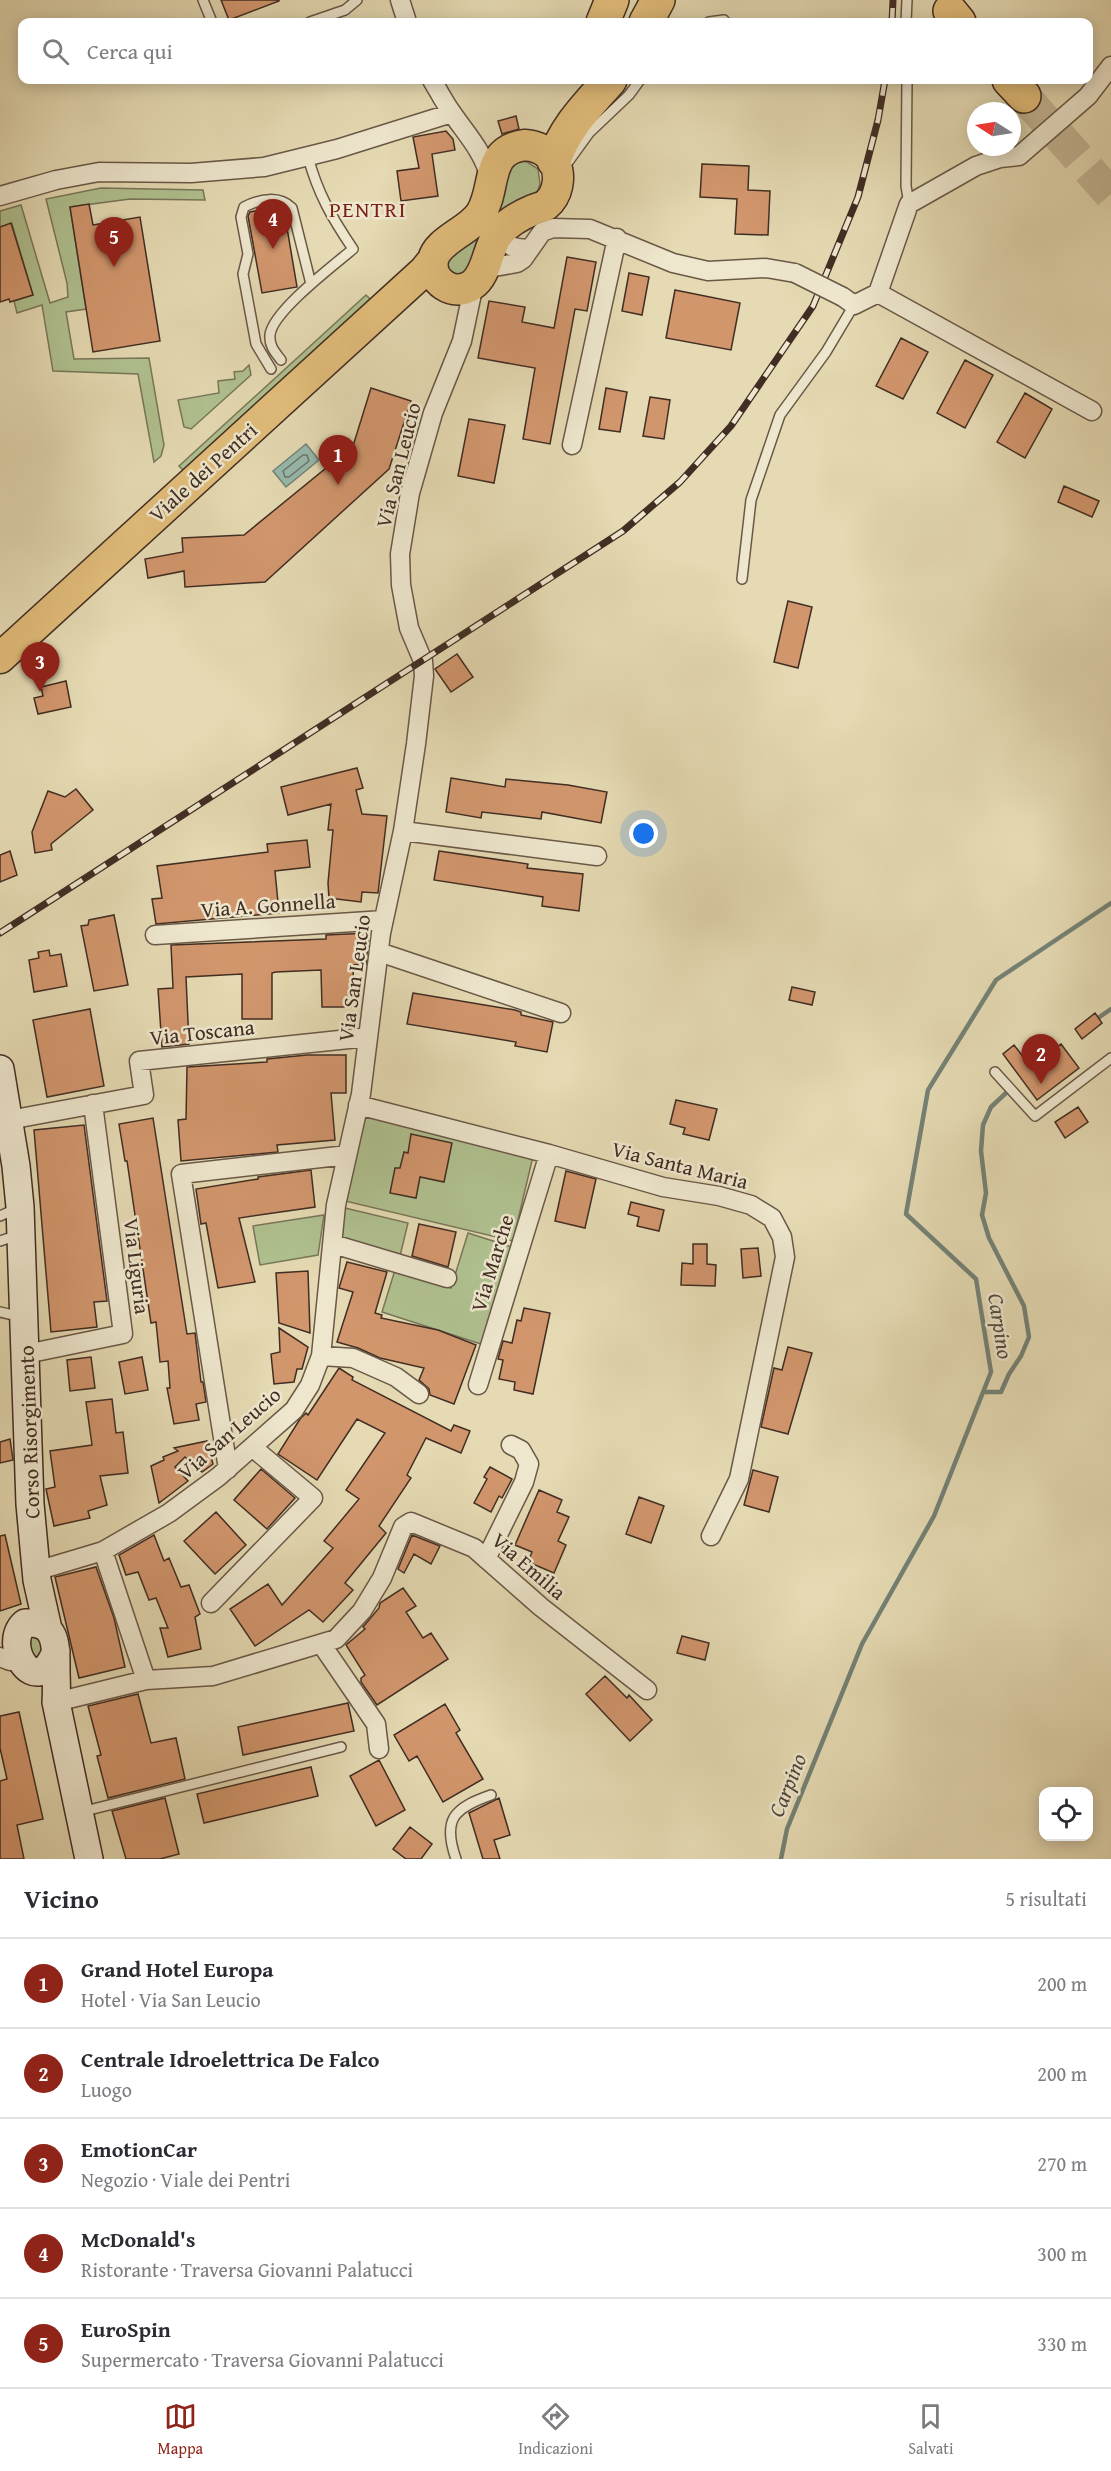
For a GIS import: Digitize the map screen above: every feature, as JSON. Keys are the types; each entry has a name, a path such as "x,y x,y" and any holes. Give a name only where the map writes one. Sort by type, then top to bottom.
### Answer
{"highway":[{"path":"605,18 612,0"},
{"path":"626,18 633,0"},
{"path":"648,18 658,0"},
{"path":"539,157 559,146 570,126 607,84"},
{"path":"539,157 547,138 586,88"}],"main road":[{"name":"Viale dei Pentri","path":"0,658 406,286 457,277 437,250 467,229 483,210 494,167 502,155 539,157"},
{"path":"457,277 492,244 499,233 520,216 546,205 557,190 539,157"}],"street":[{"path":"400,0 406,18"},
{"path":"878,293 909,204 975,166 1000,158 1019,156 1088,96 1111,66"},
{"path":"434,84 452,113 476,142 484,158 490,180"},
{"path":"0,196 56,180 99,172 223,172 264,167 308,157 452,113"},
{"path":"476,142 490,149 539,157"},
{"path":"457,277 517,263 524,259 542,232 553,228 591,229 617,238 640,251 673,264 718,271 766,268 795,273 849,301 878,293 1092,411"},
{"path":"499,233 503,241 511,247 530,248"},
{"path":"572,445 617,238"},
{"name":"Via San Leucio","path":"37,1575 103,1551 169,1513 228,1469 294,1410 310,1385 321,1356 336,1204 358,1105 384,920 403,831 424,676 423,661 409,628 401,585 400,554 410,494 433,412 462,341 467,321 457,277"},
{"path":"403,831 597,856"},
{"name":"Via A. Gonnella","path":"155,935 384,920"},
{"path":"379,951 561,1013"},
{"name":"Via Toscana","path":"9,1120 144,1095 139,1061 368,1038"},
{"name":"Corso Risorgimento","path":"0,1069 9,1120 12,1315 26,1354 30,1504 37,1575 52,1640 56,1702 88,1859"},
{"name":"Via Liguria","path":"26,1354 123,1334 93,1104"},
{"name":"Via Santa Maria","path":"358,1105 549,1154 663,1187 719,1196 751,1205 772,1218 782,1237 785,1257 740,1479 711,1536"},
{"name":"Via Marche","path":"478,1385 549,1154"},
{"path":"228,1469 181,1174 347,1155"},
{"path":"333,1244 447,1278"},
{"path":"321,1356 353,1358 396,1377 419,1394"},
{"path":"486,1559 524,1482 529,1464 520,1450 512,1445"},
{"path":"211,1603 313,1498 252,1448"},
{"name":"Via Emilia","path":"56,1702 146,1680 213,1676 336,1639 363,1611 382,1578 403,1527 411,1522 474,1548 541,1608 647,1690"},
{"path":"103,1551 146,1680"},
{"name":"Corso Risorgimento","path":"10,1648 34,1600 37,1575"},
{"path":"33,1623 52,1640 48,1666 33,1672 10,1648 33,1623"},
{"path":"321,1645 376,1724 379,1749"},
{"path":"10,1648 56,1702"}],"lane":[{"path":"203,0 210,18"},
{"path":"322,18 345,10 357,0"},
{"path":"906,18 907,0"},
{"path":"539,157 590,134 637,84"},
{"path":"907,84 906,186 909,204"},
{"path":"281,360 272,349 270,337 273,325 311,284 353,249 327,211 308,157"},
{"path":"272,369 256,344 243,274 248,254 241,217 244,207 252,203 276,199 285,201 292,208 311,284"},
{"path":"742,579 751,500 780,416 826,352 849,301"},
{"path":"995,1072 1035,1116 1111,1058"},
{"path":"79,1812 341,1747"},
{"path":"456,1859 449,1836 453,1819 466,1804 491,1795"}],"green space":[{"path":"520,161 527,162 538,169 540,184 538,190 473,269 458,276 449,269 447,262 506,173 513,164"},
{"path":"101,188 203,190 205,200 130,199 70,207 86,309 66,312 74,359 149,358 164,445 161,456 154,462 138,374 53,371 42,305 17,313 14,301 33,295 12,224 0,227 0,211 21,205 50,303 68,297 67,283 46,199"},
{"path":"366,295 371,300 184,471 179,466"},
{"path":"249,365 251,375 191,429 184,427 178,400 219,393 218,381 235,379 234,372 243,371"},
{"path":"363,1111 534,1152 513,1241 341,1200"},
{"path":"345,1208 408,1223 399,1260 337,1240"},
{"path":"324,1215 318,1255 260,1265 253,1226"},
{"path":"468,1233 512,1247 481,1344 382,1312 395,1270 451,1288"},
{"path":"35,1635 45,1645 38,1658 34,1658 25,1639"}],"water":[{"path":"306,444 319,460 286,487 273,471"}],"building":[{"path":"221,0 279,0 234,18 228,18"},
{"path":"516,116 519,129 502,134 498,121"},
{"path":"446,131 453,139 455,150 432,154 438,196 401,201 397,171 419,168 413,137"},
{"path":"702,164 749,166 748,190 770,191 768,235 735,234 737,199 700,197"},
{"path":"89,204 93,225 140,217 160,341 93,352 70,207"},
{"path":"276,207 284,210 297,287 262,293 248,216 250,212"},
{"path":"11,223 33,295 10,302 9,299 0,302 0,227"},
{"path":"567,257 596,262 587,311 575,309 550,444 523,439 535,368 478,358 489,301 525,307 522,322 554,328"},
{"path":"629,273 649,277 642,315 622,311"},
{"path":"675,290 740,303 731,350 666,338"},
{"path":"901,338 928,352 903,399 876,386"},
{"path":"965,360 993,375 965,428 937,413"},
{"path":"371,388 411,401 389,469 265,582 185,587 184,571 148,578 145,559 183,552 182,538 244,535 353,446"},
{"path":"606,388 627,392 620,432 599,429"},
{"path":"1025,393 1052,409 1025,458 997,442"},
{"path":"650,397 670,400 664,439 643,436"},
{"path":"469,419 505,425 494,483 458,476"},
{"path":"1064,486 1099,501 1092,517 1058,502"},
{"path":"788,601 812,607 798,668 774,662"},
{"path":"457,654 473,677 451,692 435,669"},
{"path":"66,681 71,707 38,714 34,698 43,696 41,687"},
{"path":"357,768 363,788 356,790 362,814 387,816 378,893 362,892 361,902 329,898 328,883 333,830 328,830 331,804 288,815 281,787"},
{"path":"451,778 505,787 506,779 568,785 607,792 601,823 542,812 541,819 482,812 481,818 446,812"},
{"path":"76,789 93,810 51,844 52,850 35,853 32,832 48,791 65,797"},
{"path":"307,840 310,867 275,871 279,913 156,924 152,899 162,898 157,866 268,852 267,844"},
{"path":"10,851 17,875 0,882 0,855"},
{"path":"439,851 528,864 527,868 583,874 579,911 542,906 543,897 434,880"},
{"path":"114,915 128,985 94,991 81,926 88,925 89,920"},
{"path":"369,933 366,964 353,965 354,1007 322,1007 321,970 276,972 272,973 272,1019 242,1019 242,974 186,977 189,1044 162,1047 158,989 173,988 171,945 326,939 326,935"},
{"path":"49,950 50,956 61,954 67,986 34,992 29,960 39,958 38,952"},
{"path":"792,987 815,992 812,1005 789,1000"},
{"path":"413,993 515,1010 521,1012 521,1015 553,1022 547,1052 515,1046 516,1042 407,1024"},
{"path":"90,1009 104,1086 47,1097 33,1020"},
{"path":"1095,1013 1102,1023 1082,1039 1075,1029"},
{"path":"1061,1044 1079,1068 1037,1100 1003,1054 1014,1045 1031,1067"},
{"path":"307,1055 346,1055 346,1093 331,1093 335,1140 277,1145 278,1152 181,1161 178,1120 186,1119 187,1067 267,1062 267,1059"},
{"path":"676,1100 717,1109 709,1140 683,1134 685,1128 670,1124"},
{"path":"1078,1107 1088,1122 1065,1138 1055,1122"},
{"path":"153,1118 187,1334 195,1333 206,1402 196,1404 199,1420 174,1424 167,1388 170,1388 168,1361 160,1362 156,1322 151,1323 127,1161 125,1161 119,1124"},
{"path":"84,1125 107,1301 94,1302 97,1327 51,1332 34,1130"},
{"path":"411,1134 452,1143 444,1182 420,1177 416,1198 390,1193 395,1168 400,1168 404,1152 408,1153"},
{"path":"311,1170 315,1207 239,1218 255,1282 218,1288 206,1223 201,1224 196,1189"},
{"path":"566,1171 596,1179 585,1228 555,1221"},
{"path":"631,1202 664,1210 659,1231 637,1226 639,1217 628,1214"},
{"path":"419,1224 456,1232 448,1267 412,1256"},
{"path":"693,1244 707,1244 707,1264 716,1265 715,1286 681,1285 682,1263 693,1264"},
{"path":"758,1248 761,1276 743,1278 741,1249"},
{"path":"347,1262 387,1272 375,1313 382,1315 381,1318 438,1330 476,1345 454,1404 430,1395 429,1389 419,1380 424,1368 380,1358 337,1342 353,1292 339,1288"},
{"path":"308,1271 310,1333 279,1323 276,1273"},
{"path":"524,1308 550,1313 533,1394 514,1390 515,1382 499,1379 503,1360 498,1359 503,1341 512,1343 517,1320 521,1321"},
{"path":"279,1328 308,1347 302,1369 297,1369 294,1382 274,1384 271,1354 280,1352"},
{"path":"788,1347 812,1353 788,1434 761,1427 774,1368 782,1370"},
{"path":"91,1357 95,1388 70,1391 67,1360"},
{"path":"142,1357 148,1390 125,1394 119,1362"},
{"path":"339,1368 353,1377 352,1380 451,1431 454,1425 470,1431 461,1453 426,1438 407,1475 411,1478 379,1526 386,1533 345,1583 353,1590 323,1622 309,1610 255,1646 230,1609 268,1584 282,1605 333,1548 324,1541 359,1499 346,1490 385,1433 357,1419 317,1480 278,1454 300,1419 306,1413 308,1415"},
{"path":"112,1399 116,1433 123,1432 128,1473 100,1476 107,1505 88,1511 90,1518 54,1526 46,1489 55,1487 50,1451 92,1445 86,1402"},
{"path":"10,1439 13,1460 0,1463 0,1442"},
{"path":"207,1441 213,1464 202,1472 185,1457 175,1467 188,1481 159,1503 151,1466 164,1460 163,1457 178,1451 174,1448"},
{"path":"490,1467 512,1479 502,1498 499,1496 491,1512 474,1503 487,1479 484,1477"},
{"path":"261,1469 295,1498 267,1529 234,1500"},
{"path":"753,1470 778,1477 769,1512 744,1505"},
{"path":"539,1490 562,1500 557,1512 569,1517 558,1541 566,1545 554,1573 528,1562 532,1552 515,1545"},
{"path":"639,1497 664,1506 651,1543 626,1534"},
{"path":"216,1512 246,1545 215,1574 184,1541"},
{"path":"5,1535 21,1604 0,1611 0,1536"},
{"path":"154,1535 164,1561 169,1558 181,1587 189,1585 200,1614 195,1617 201,1649 168,1657 160,1628 168,1628 156,1598 149,1600 138,1572 126,1575 119,1555"},
{"path":"412,1535 440,1546 431,1564 414,1554 404,1573 398,1569"},
{"path":"96,1567 114,1618 125,1667 79,1678 55,1577"},
{"path":"403,1588 416,1606 406,1612 423,1638 431,1633 448,1659 377,1705 361,1682 361,1678 365,1675 346,1645 365,1629 363,1627 379,1608 380,1603"},
{"path":"682,1636 709,1643 705,1660 677,1653"},
{"path":"605,1676 627,1698 629,1695 652,1720 630,1741 586,1694"},
{"path":"138,1694 151,1743 176,1738 185,1779 108,1798 97,1756 101,1755 88,1706"},
{"path":"348,1703 354,1731 243,1755 238,1727"},
{"path":"445,1704 460,1730 456,1733 483,1779 443,1802 417,1756 409,1761 394,1735"},
{"path":"19,1712 43,1819 17,1825 24,1859 0,1859 0,1781 7,1779 0,1748 0,1716"},
{"path":"379,1760 405,1810 376,1826 350,1776"},
{"path":"311,1767 318,1796 204,1823 197,1794"},
{"path":"165,1798 179,1854 160,1859 126,1859 112,1811"},
{"path":"499,1798 510,1835 494,1840 500,1859 483,1859 469,1813"},
{"path":"410,1827 432,1844 421,1859 406,1859 393,1849"}],"waterway":[{"name":"Carpino","path":"781,1859 787,1829 862,1644 934,1516 991,1372 976,1279 906,1214 928,1090 996,980 1111,903"},
{"path":"1098,1018 1111,1009"},
{"path":"984,1392 1001,1392 1029,1337 1024,1306 989,1238 982,1215 986,1193 981,1151 983,1125 991,1107 1006,1093"}],"tunnel":[{"path":"1024,96 1111,195"}],"railway":[{"path":"892,18 893,0"},
{"path":"0,933 623,531 680,482 731,426 813,306 858,197 878,120 884,84"}],"place":[{"name":"McDonald's","path":"273,249"},
{"name":"EuroSpin","path":"114,267"},
{"name":"Grand Hotel Europa","path":"338,485"},
{"name":"EmotionCar","path":"40,692"},
{"name":"Centrale Idroelettrica De Falco","path":"1041,1084"}],"district":[{"name":"PENTRI","path":"368,209"}]}
